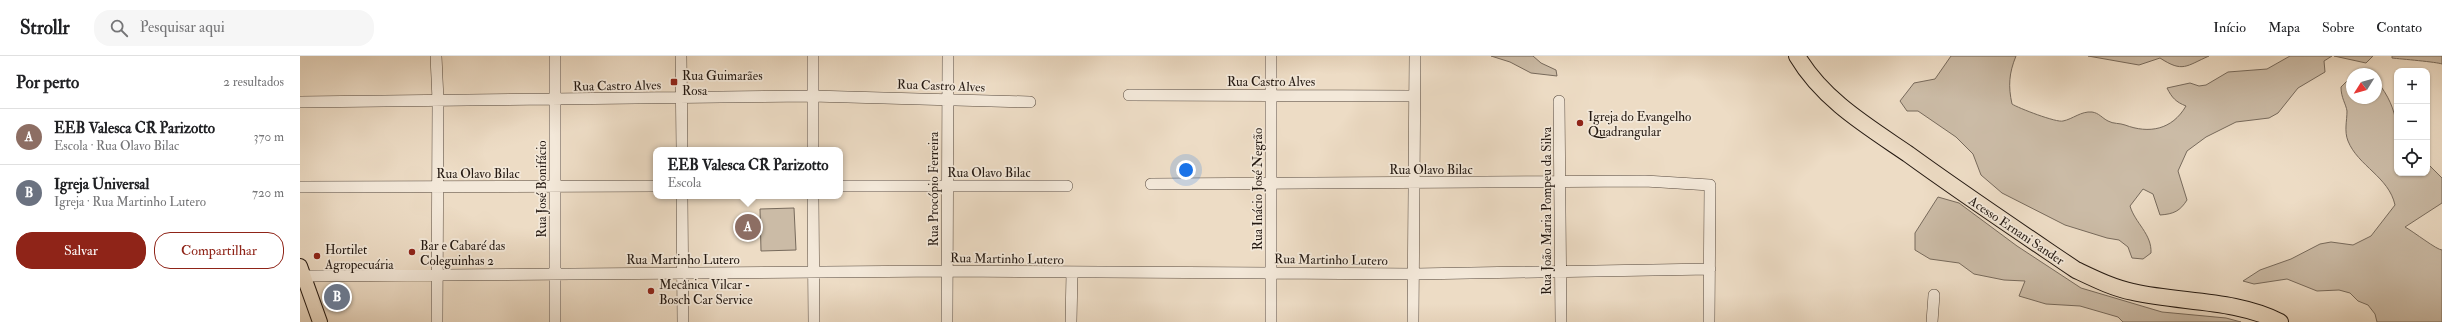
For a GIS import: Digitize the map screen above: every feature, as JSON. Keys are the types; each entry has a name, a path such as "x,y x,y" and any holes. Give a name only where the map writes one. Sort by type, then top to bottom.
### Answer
{"highway":[{"name":"Acesso Ernani Sander","path":"1797,56 1817,84 1845,110 1962,193 2076,270 2095,280 2132,292 2238,308 2280,322"}],"main road":[{"path":"301,277 312,322"},
{"path":"301,277 320,322"}],"street":[{"path":"436,56 438,100 437,322"},
{"name":"Rua José Bonifácio","path":"555,56 555,322"},
{"path":"681,56 682,147"},
{"path":"813,56 813,147"},
{"name":"Rua Procópio Ferreira","path":"947,322 946,99 948,56"},
{"name":"Rua Inácio José Negrão","path":"1271,56 1271,322"},
{"path":"1413,322 1415,274 1413,96 1415,56"},
{"name":"Rua Castro Alves","path":"1129,95 1413,96"},
{"name":"Rua Castro Alves","path":"300,102 812,96 1030,102"},
{"name":"Rua João Maria Pompeu da Silva","path":"1559,100 1561,182 1561,322"},
{"name":"Rua Olavo Bilac","path":"1151,184 1414,184 1645,181 1710,185 1710,269"},
{"name":"Rua Olavo Bilac","path":"300,187 437,188 653,186"},
{"name":"Rua Olavo Bilac","path":"843,186 1067,186"},
{"path":"682,199 683,322"},
{"path":"813,199 814,322"},
{"path":"1709,322 1710,269"},
{"name":"Rua Martinho Lutero","path":"301,277 814,272 1270,272 1415,274 1710,269"},
{"path":"1071,322 1072,273"},
{"path":"1932,322 1934,295"}],"shaded area":[{"path":"1491,56 1533,56 1541,63 1556,70 1557,76 1531,73 1510,62"},
{"path":"1951,56 2016,56 2010,80 2012,104 2038,115 2053,120 2063,121 2084,113 2092,112 2097,113 2112,123 2123,124 2134,128 2151,129 2167,125 2180,114 2186,106 2175,99 2167,88 2190,83 2199,86 2206,85 2228,72 2267,69 2290,56 2332,56 2324,61 2325,72 2298,88 2278,113 2269,118 2236,122 2206,137 2187,151 2178,171 2187,200 2182,207 2173,213 2160,215 2153,194 2143,189 2130,206 2151,246 2151,253 2143,259 2132,258 2128,247 2119,240 2107,238 2065,225 2002,193 1981,175 1973,154 1956,137 1918,111 1907,111 1900,101 1914,83 1935,79"},
{"path":"2088,56 2209,56 2189,65 2180,67 2168,63 2160,58 2139,65"},
{"path":"2334,56 2373,56 2366,63"},
{"path":"2392,56 2442,56 2442,64 2392,58"},
{"path":"2346,82 2346,104 2382,104 2382,89 2384,92 2394,113 2394,176 2430,176 2430,166 2442,178 2442,203 2405,227 2442,250 2442,322 2377,322 2375,314 2368,305 2358,301 2350,293 2339,290 2317,291 2287,279 2254,284 2243,281 2260,270 2291,259 2320,244 2331,242 2353,245 2371,236 2395,205 2392,195 2387,187 2359,158 2348,141 2346,130 2347,111 2341,87"},
{"path":"1938,197 1959,203 2017,246 2081,288 2162,312 2226,318 2241,322 2123,322 2118,317 2080,306 2046,304 2019,296 2025,281 2004,280 1974,274 1959,263 1930,259 1915,250 1915,233"},
{"path":"794,208 796,250 761,251 760,209"}],"place":[{"name":"Rua Guimarães Rosa","path":"674,82"},
{"name":"Igreja do Evangelho Quadrangular","path":"1580,123"},
{"name":"EEB Valesca CR Parizotto","path":"748,227"},
{"name":"Bar e Cabaré das Coleguinhas 2","path":"412,252"},
{"name":"Hortilet Agropecuária","path":"317,256"},
{"name":"Mecânica Vilcar - Bosch Car Service","path":"651,291"},
{"name":"Igreja Universal","path":"337,297"}]}
